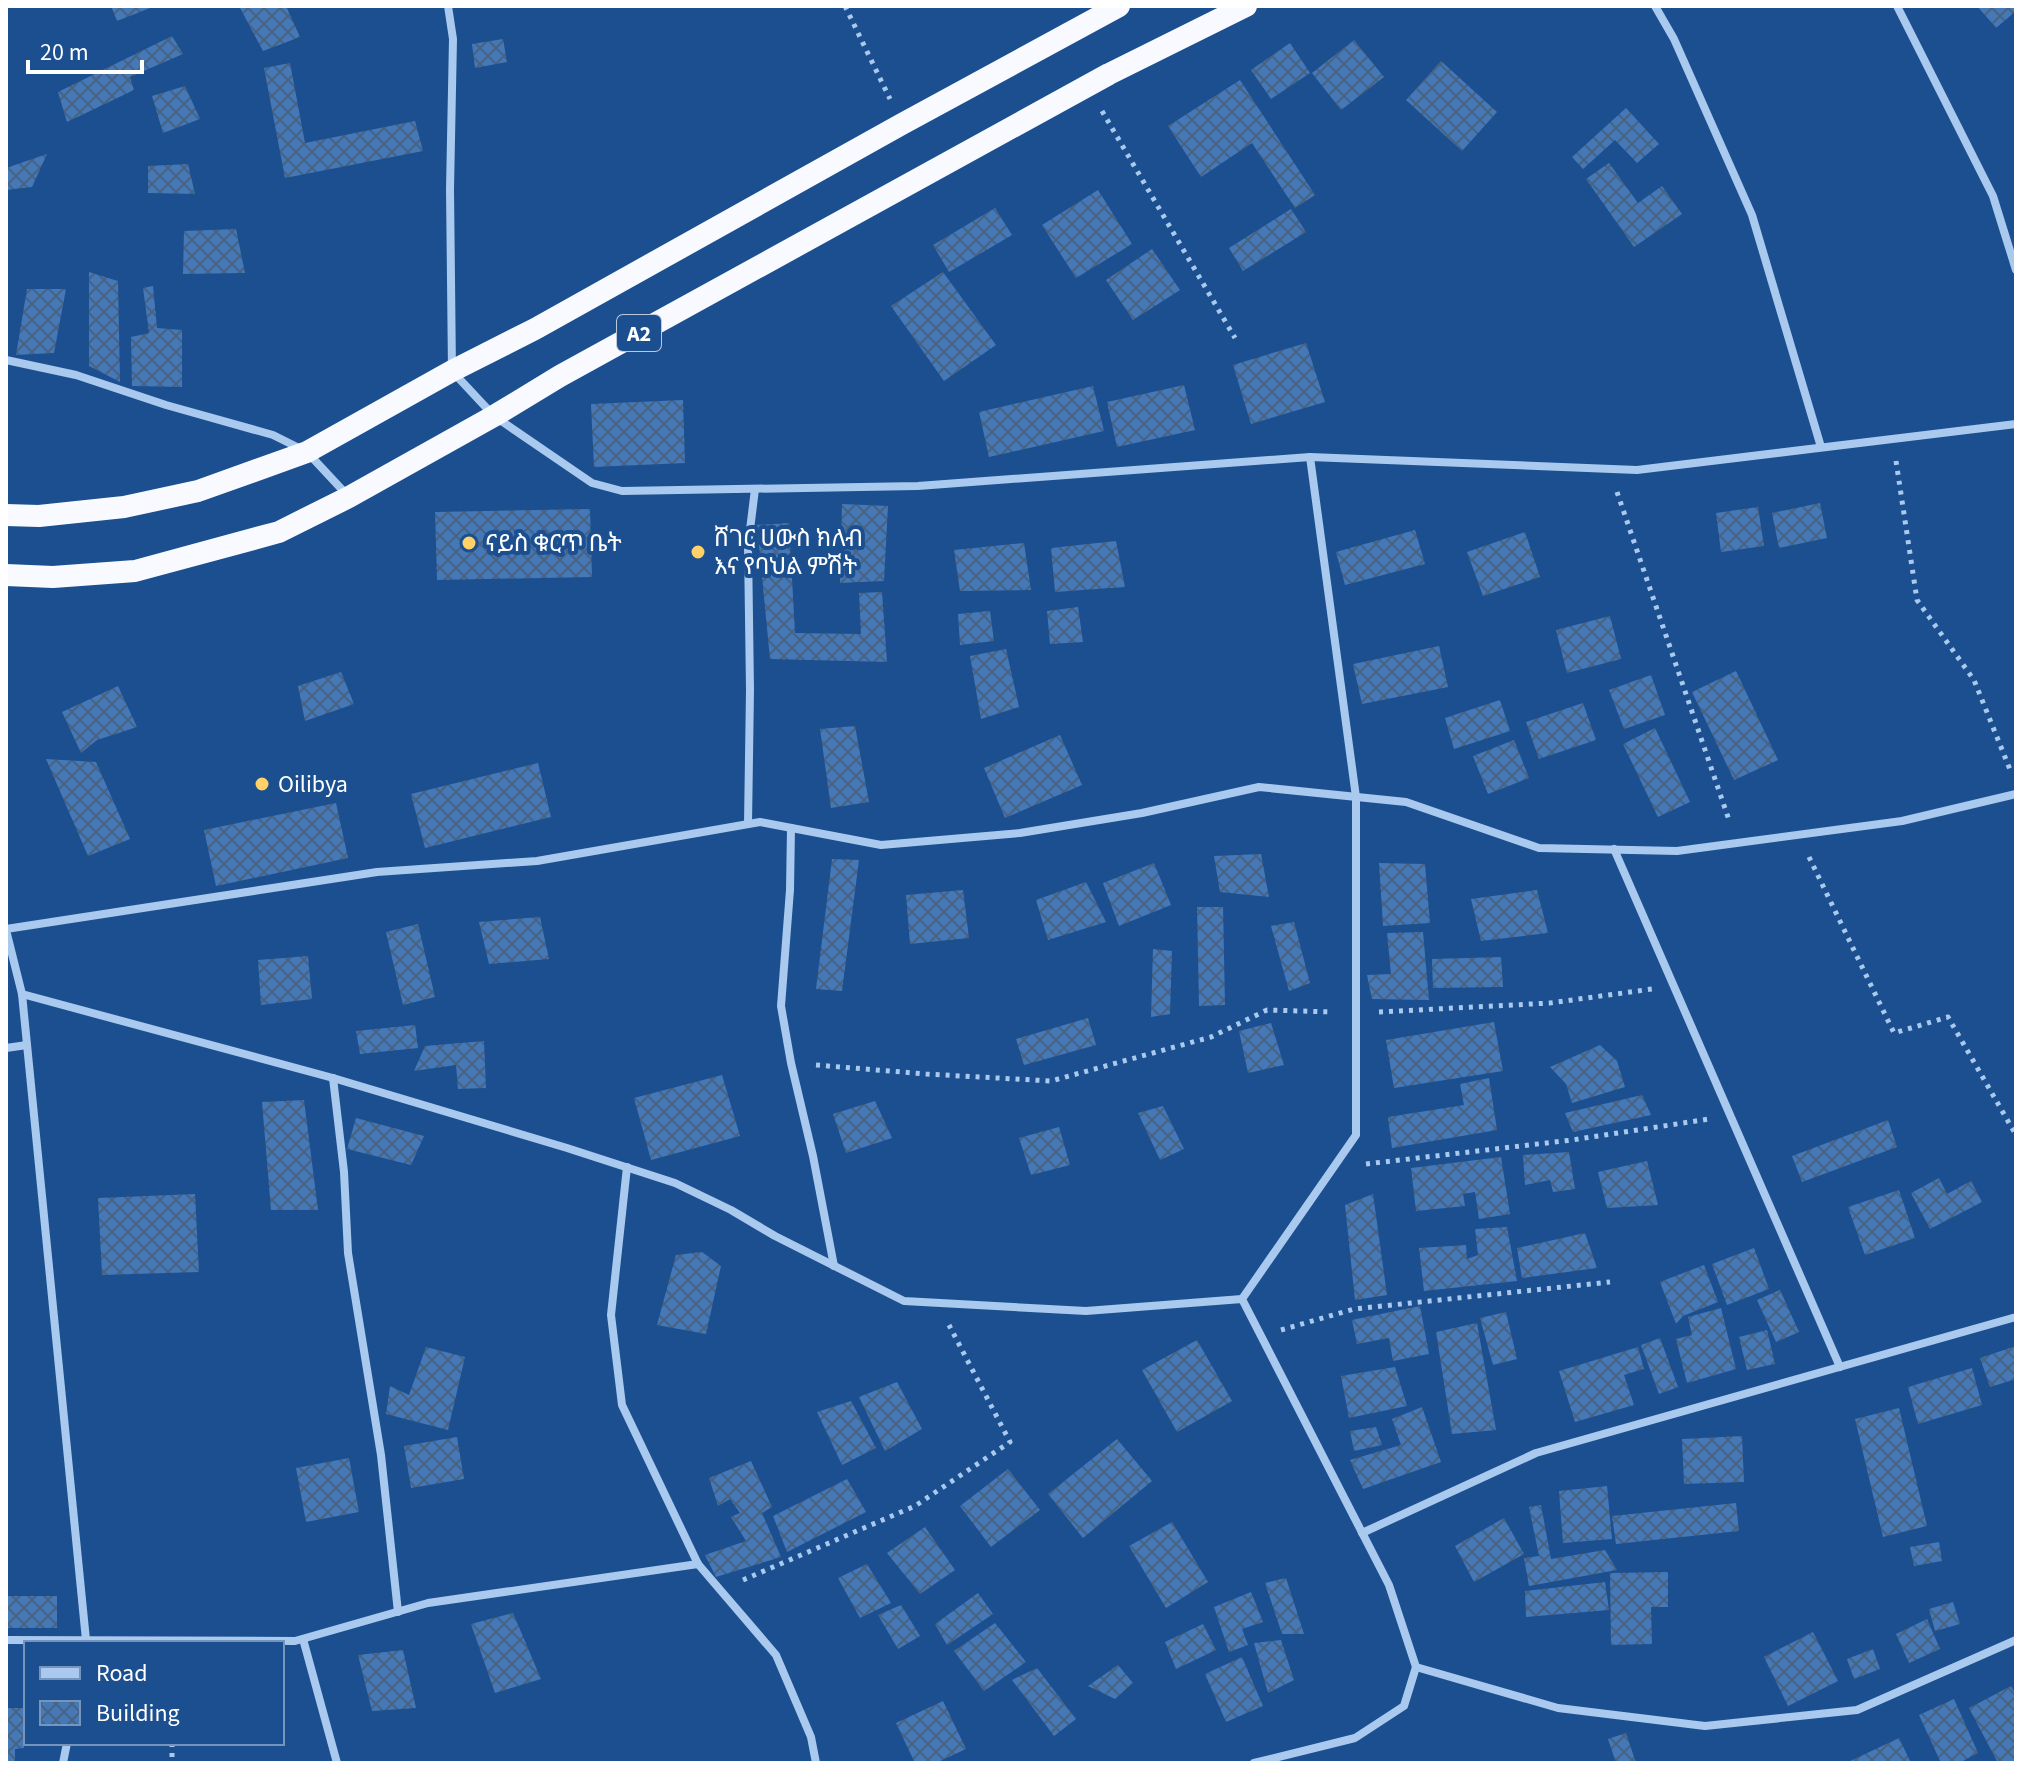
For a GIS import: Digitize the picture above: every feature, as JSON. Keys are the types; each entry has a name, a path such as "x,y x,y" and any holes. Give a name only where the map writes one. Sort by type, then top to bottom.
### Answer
{"highway":[{"name":"A2","path":"6,515 39,516 124,507 198,491 307,452 1119,6"},
{"name":"A2","path":"6,575 53,577 135,571 279,532 349,497 560,376 1088,86 1246,6"}],"street":[{"path":"448,6 453,39 450,189 452,371 494,416 592,483 622,491 918,486 1310,457 1637,470 2016,424"},
{"path":"1655,6 1674,39 1752,215 1821,447"},
{"path":"1897,6 1993,196 2016,270"},
{"path":"6,360 76,375 166,405 273,435 307,452 349,497"},
{"path":"1242,1299 1356,1135 1356,797 1310,457"},
{"path":"748,824 748,546 755,489"},
{"path":"86,1640 22,994 6,929 377,872 537,861 760,822 881,845 1020,833 1142,813 1259,787 1406,802 1539,848 1677,851 1902,821 2016,794"},
{"path":"791,828 790,890 781,1006 834,1266"},
{"path":"1614,849 1840,1367"},
{"path":"22,994 333,1078 675,1183 904,1301 1086,1311 1242,1299"},
{"path":"6,1048 27,1045"},
{"path":"333,1078 344,1172 348,1253 381,1455 398,1612"},
{"path":"627,1167 611,1315 622,1405 698,1564 776,1655 811,1737 816,1763"},
{"path":"1242,1299 1389,1585 1416,1667 1404,1706 1355,1738 1254,1763"},
{"path":"1362,1533 1536,1453 2016,1317"},
{"path":"76,1641 295,1641 428,1603 698,1564"},
{"path":"303,1639 337,1763"},
{"path":"6,1640 36,1641"},
{"path":"1416,1667 1558,1708 1705,1726 1857,1710 2016,1640"}],"path":[{"path":"845,6 902,124"},
{"path":"1088,86 1235,338"},
{"path":"1893,439 1917,600 1974,680 2016,784"},
{"path":"1610,469 1737,843"},
{"path":"1798,835 1894,1033 1948,1017 2016,1135"},
{"path":"791,1063 1051,1081 1211,1037 1267,1010 1357,1013 1550,1003 1674,986"},
{"path":"1333,1168 1572,1140 1730,1115"},
{"path":"1260,1335 1354,1309 1610,1282"},
{"path":"720,1590 915,1506 1010,1442 938,1303"}],"building":[{"path":"111,6 155,6 117,21"},
{"path":"239,6 286,6 300,37 263,51"},
{"path":"1977,6 2016,6 2016,11 1996,28"},
{"path":"172,36 183,54 130,77 134,90 67,122 58,92"},
{"path":"503,39 507,62 475,68 472,44"},
{"path":"1354,40 1384,77 1341,110 1312,73"},
{"path":"1290,43 1310,73 1271,99 1251,70"},
{"path":"1441,61 1497,112 1462,151 1406,100"},
{"path":"290,63 305,143 415,121 423,151 285,178 264,68"},
{"path":"1240,80 1315,195 1295,208 1252,143 1201,177 1168,126"},
{"path":"185,86 200,119 163,133 152,96"},
{"path":"1626,108 1659,144 1637,163 1615,140 1583,169 1572,157"},
{"path":"47,154 32,187 6,190 6,168"},
{"path":"1609,163 1638,203 1662,186 1682,214 1634,247 1586,179"},
{"path":"188,164 195,194 148,193 148,166"},
{"path":"1098,190 1132,244 1076,278 1042,225"},
{"path":"995,208 1012,235 949,272 933,245"},
{"path":"1291,209 1306,232 1243,271 1229,248"},
{"path":"236,229 245,273 183,274 184,231"},
{"path":"1152,249 1180,290 1133,320 1106,280"},
{"path":"89,272 118,281 120,382 89,366"},
{"path":"943,272 996,345 944,381 891,306"},
{"path":"153,286 157,328 182,330 182,387 132,386 131,337 149,333 143,288"},
{"path":"27,289 66,289 54,353 16,355"},
{"path":"1306,343 1325,402 1251,424 1233,365"},
{"path":"1184,385 1195,430 1117,447 1107,402"},
{"path":"1093,386 1104,431 989,457 979,412"},
{"path":"683,400 685,463 594,467 591,404"},
{"path":"1820,503 1827,538 1779,548 1772,513"},
{"path":"842,504 888,506 884,581 840,583"},
{"path":"1758,507 1764,546 1721,552 1716,513"},
{"path":"590,509 592,577 437,580 435,512"},
{"path":"789,523 795,633 861,634 859,593 882,592 887,662 770,659 757,525"},
{"path":"1415,530 1425,564 1345,585 1336,552"},
{"path":"1525,532 1540,577 1483,596 1467,552"},
{"path":"1116,541 1125,587 1055,592 1051,548"},
{"path":"1024,543 1031,590 960,591 954,550"},
{"path":"1078,607 1083,642 1050,644 1047,611"},
{"path":"990,611 994,641 960,645 958,614"},
{"path":"1610,616 1621,659 1567,673 1556,630"},
{"path":"1439,646 1448,687 1362,704 1353,664"},
{"path":"1006,649 1019,707 981,719 970,656"},
{"path":"1736,671 1778,760 1734,780 1692,692"},
{"path":"341,672 354,704 305,721 298,686"},
{"path":"1651,675 1665,715 1624,729 1609,690"},
{"path":"118,686 137,727 97,740 81,753 62,712"},
{"path":"1500,700 1510,731 1454,749 1445,718"},
{"path":"1583,703 1596,740 1539,759 1526,722"},
{"path":"855,726 869,802 831,808 820,729"},
{"path":"1655,728 1690,802 1658,817 1623,744"},
{"path":"1060,735 1082,785 1005,818 984,768"},
{"path":"1514,740 1529,778 1488,794 1473,756"},
{"path":"46,759 96,762 130,839 88,856"},
{"path":"538,763 551,817 425,848 411,794"},
{"path":"336,803 348,858 216,886 204,830"},
{"path":"1261,854 1269,897 1220,892 1214,856"},
{"path":"832,859 859,860 842,991 816,989"},
{"path":"1154,863 1171,905 1119,926 1103,883"},
{"path":"1379,863 1425,864 1430,923 1383,926"},
{"path":"1086,882 1106,922 1048,940 1036,900"},
{"path":"963,890 969,938 910,944 906,895"},
{"path":"1537,890 1548,933 1481,941 1471,899"},
{"path":"1197,907 1223,907 1225,1005 1199,1006"},
{"path":"540,917 549,959 489,964 479,922"},
{"path":"1294,922 1310,983 1289,991 1271,926"},
{"path":"418,924 435,997 403,1005 386,932"},
{"path":"1423,932 1429,1000 1372,999 1367,975 1391,974 1387,933"},
{"path":"1153,949 1172,951 1170,1014 1151,1017"},
{"path":"308,956 312,999 261,1005 258,960"},
{"path":"1501,957 1503,987 1433,988 1432,959"},
{"path":"1088,1018 1096,1045 1024,1065 1016,1039"},
{"path":"1494,1022 1503,1071 1394,1088 1386,1040"},
{"path":"1271,1023 1284,1065 1248,1073 1239,1031"},
{"path":"415,1025 418,1048 360,1054 356,1031"},
{"path":"484,1041 486,1088 458,1089 456,1065 414,1071 425,1046"},
{"path":"1600,1045 1617,1061 1625,1087 1572,1103 1566,1084 1550,1067"},
{"path":"722,1075 740,1136 651,1160 634,1098"},
{"path":"1489,1078 1497,1130 1392,1148 1388,1117 1464,1105 1460,1084"},
{"path":"1642,1095 1651,1115 1573,1132 1565,1113"},
{"path":"304,1100 318,1210 271,1210 262,1102"},
{"path":"875,1101 892,1138 846,1153 833,1114"},
{"path":"1163,1106 1184,1149 1160,1160 1138,1113"},
{"path":"356,1118 424,1136 411,1165 347,1149"},
{"path":"1888,1120 1897,1147 1802,1182 1792,1156"},
{"path":"1059,1127 1070,1165 1031,1175 1019,1138"},
{"path":"1569,1152 1575,1189 1553,1192 1550,1180 1525,1185 1523,1155"},
{"path":"1501,1157 1510,1214 1479,1219 1475,1192 1463,1194 1465,1206 1416,1211 1411,1168"},
{"path":"1647,1161 1658,1205 1607,1208 1598,1172"},
{"path":"1939,1178 1947,1194 1971,1181 1982,1202 1930,1229 1911,1193"},
{"path":"1899,1190 1915,1238 1865,1255 1848,1207"},
{"path":"195,1194 199,1272 102,1275 98,1198"},
{"path":"1373,1194 1387,1295 1355,1300 1345,1205"},
{"path":"1507,1227 1517,1281 1424,1291 1419,1248 1466,1245 1467,1259 1478,1255 1475,1229"},
{"path":"1585,1233 1597,1268 1522,1278 1517,1248"},
{"path":"1754,1248 1769,1289 1727,1305 1712,1264"},
{"path":"702,1252 721,1266 706,1334 657,1325 676,1255"},
{"path":"1704,1265 1718,1302 1683,1316 1676,1324 1660,1282"},
{"path":"1780,1290 1799,1332 1776,1342 1757,1300"},
{"path":"1420,1306 1429,1354 1393,1361 1389,1338 1357,1344 1352,1320"},
{"path":"1721,1308 1736,1369 1687,1383 1676,1339 1692,1335 1688,1317"},
{"path":"1506,1312 1517,1359 1493,1365 1480,1318"},
{"path":"1477,1323 1496,1430 1452,1434 1436,1332"},
{"path":"1767,1330 1775,1364 1747,1370 1739,1337"},
{"path":"1660,1338 1678,1387 1659,1394 1641,1345"},
{"path":"1197,1340 1232,1401 1177,1432 1142,1370"},
{"path":"2016,1346 2016,1379 1990,1387 1980,1358"},
{"path":"426,1347 465,1357 448,1430 386,1414 390,1386 409,1395"},
{"path":"1638,1347 1644,1369 1624,1375 1634,1405 1575,1422 1559,1371"},
{"path":"1395,1367 1407,1406 1349,1418 1341,1376"},
{"path":"1972,1368 1982,1405 1918,1424 1908,1387"},
{"path":"897,1382 922,1429 885,1451 859,1397"},
{"path":"851,1401 876,1448 842,1465 817,1412"},
{"path":"1422,1407 1441,1462 1363,1489 1350,1460 1401,1445 1392,1419"},
{"path":"1899,1408 1927,1526 1883,1537 1855,1419"},
{"path":"1376,1427 1382,1445 1354,1451 1350,1431"},
{"path":"1742,1436 1744,1482 1684,1484 1682,1439"},
{"path":"457,1437 464,1479 411,1488 404,1446"},
{"path":"1117,1439 1152,1481 1083,1538 1048,1494"},
{"path":"349,1458 359,1512 306,1522 296,1468"},
{"path":"751,1461 772,1507 762,1513 781,1557 716,1577 705,1555 746,1541 731,1517 740,1513 730,1499 718,1506 709,1478"},
{"path":"1008,1469 1040,1510 991,1547 960,1506"},
{"path":"847,1479 866,1512 787,1552 773,1516"},
{"path":"1607,1486 1612,1539 1563,1543 1559,1491"},
{"path":"1736,1503 1739,1531 1616,1544 1612,1516"},
{"path":"1541,1505 1551,1559 1605,1550 1617,1570 1529,1586 1524,1558 1539,1556 1529,1507"},
{"path":"1504,1518 1524,1554 1474,1582 1455,1546"},
{"path":"1172,1522 1208,1582 1166,1608 1129,1546"},
{"path":"925,1527 955,1570 920,1594 887,1553"},
{"path":"1939,1542 1942,1561 1914,1566 1910,1547"},
{"path":"867,1564 891,1603 860,1618 838,1578"},
{"path":"1668,1572 1668,1607 1651,1607 1652,1644 1611,1645 1610,1573"},
{"path":"1286,1578 1304,1634 1282,1634 1265,1583"},
{"path":"1605,1582 1609,1610 1526,1617 1525,1591"},
{"path":"1251,1592 1263,1622 1242,1629 1248,1645 1229,1652 1214,1607"},
{"path":"978,1593 993,1614 947,1645 935,1624"},
{"path":"6,1596 57,1596 57,1628 6,1628"},
{"path":"1953,1602 1960,1624 1935,1631 1929,1609"},
{"path":"901,1605 920,1636 898,1649 878,1615"},
{"path":"513,1613 541,1679 495,1693 471,1624"},
{"path":"1927,1619 1940,1649 1909,1663 1896,1634"},
{"path":"995,1623 1026,1662 984,1691 954,1651"},
{"path":"1203,1624 1216,1650 1176,1669 1165,1642"},
{"path":"1813,1632 1838,1681 1788,1706 1764,1657"},
{"path":"1281,1640 1294,1680 1268,1693 1254,1643"},
{"path":"1873,1649 1880,1669 1854,1679 1847,1659"},
{"path":"403,1650 416,1708 372,1711 358,1655"},
{"path":"1242,1657 1263,1706 1226,1722 1205,1674"},
{"path":"1118,1665 1133,1683 1115,1699 1088,1686"},
{"path":"1037,1668 1076,1719 1054,1736 1012,1680"},
{"path":"2011,1686 2016,1695 2016,1763 1998,1763 1969,1708"},
{"path":"1954,1699 1978,1753 1959,1763 1941,1763 1919,1715"},
{"path":"943,1701 966,1749 936,1763 915,1763 896,1723"},
{"path":"6,1708 23,1708 24,1748 15,1749 15,1763 6,1763"},
{"path":"1626,1733 1636,1763 1616,1763 1608,1739"},
{"path":"1899,1738 1911,1763 1846,1763"}],"place":[{"name":"ናይስ ቁርጥ ቤት","path":"469,543"},
{"name":"ሸገር ሀውስ ክለብ እና የባህል ምሽት","path":"698,552"},
{"name":"Oilibya","path":"262,784"}]}
